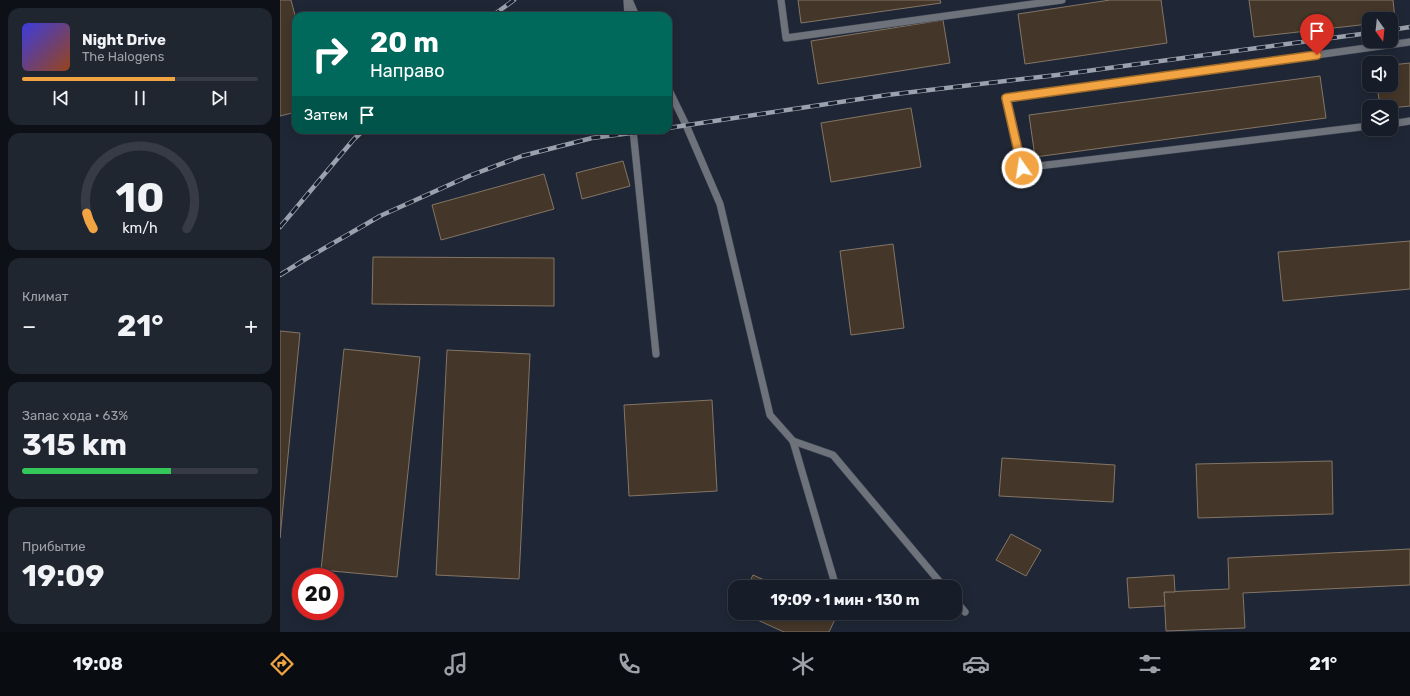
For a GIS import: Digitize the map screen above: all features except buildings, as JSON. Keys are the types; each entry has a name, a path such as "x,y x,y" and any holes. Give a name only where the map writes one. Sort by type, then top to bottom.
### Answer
{"lane":[{"path":"628,0 628,12"},
{"path":"628,0 634,12"},
{"path":"781,0 786,38 1062,0"},
{"path":"1362,127 1022,168 1006,98 1410,42"},
{"path":"672,96 720,204 770,415 793,441 834,580"},
{"path":"1398,123 1410,121"},
{"path":"633,134 656,354"},
{"path":"793,441 834,455 938,580"},
{"path":"962,608 966,612"}],"railway":[{"path":"498,12 514,0"},
{"path":"1398,29 1410,27"},
{"path":"672,127 887,95 1057,75 1362,34"},
{"path":"280,227 360,134"},
{"path":"280,275 380,216 469,176 522,156 592,138 624,134"}],"route":[{"path":"1022,168 1006,98 1317,55"}]}
